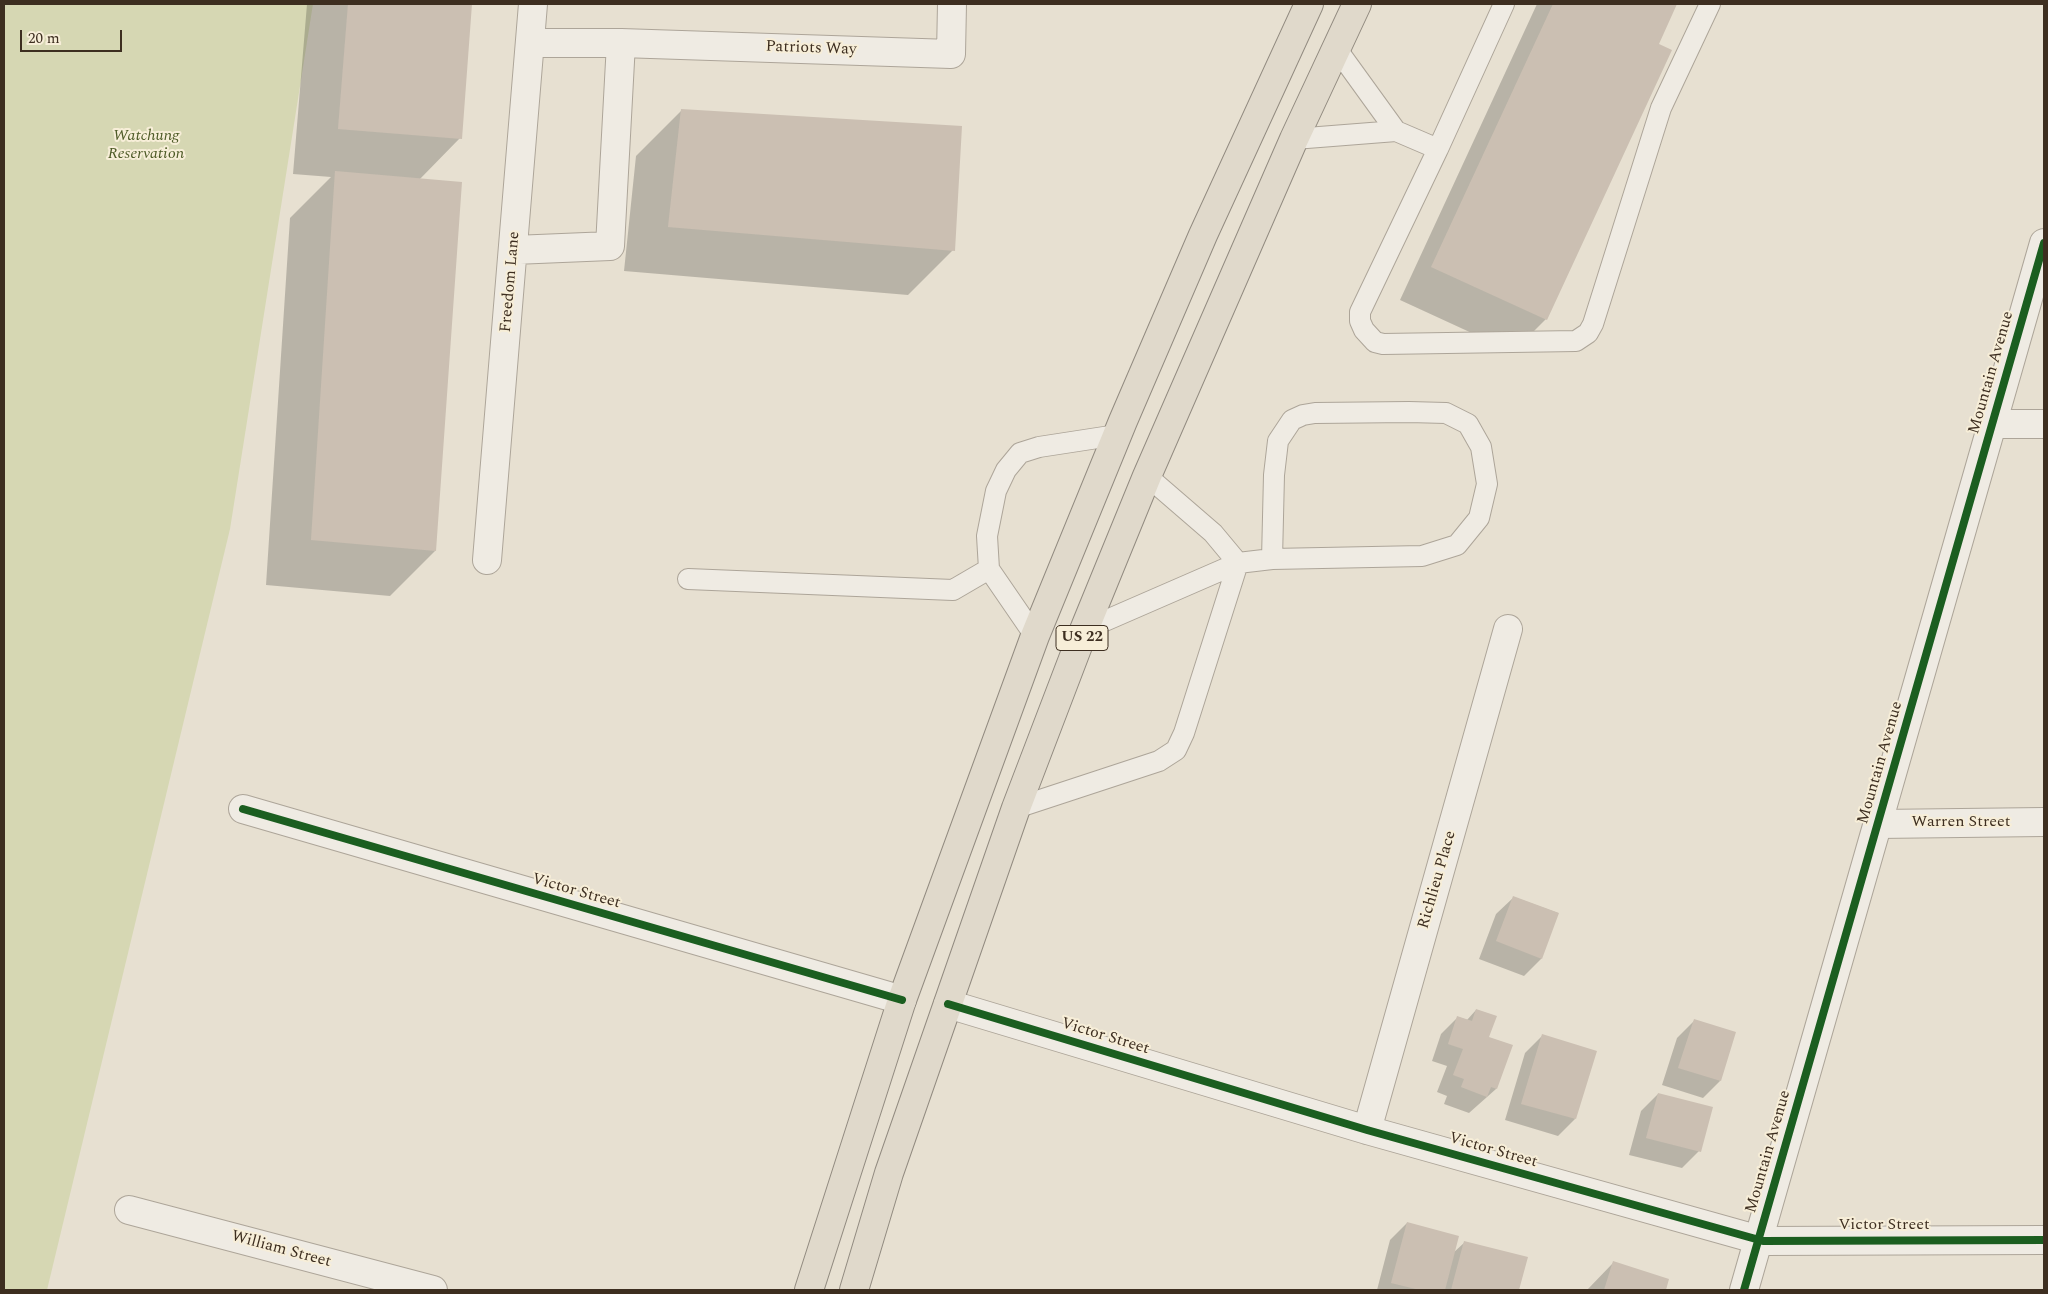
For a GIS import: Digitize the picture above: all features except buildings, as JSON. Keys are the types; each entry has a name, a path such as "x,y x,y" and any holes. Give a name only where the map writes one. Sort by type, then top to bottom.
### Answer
{"highway":[{"name":"US 22","path":"809,1290 902,1000 1035,636 1117,435 1203,235 1309,4"},
{"name":"US 22","path":"854,1290 889,1173 1016,808 1084,630 1147,476 1294,139 1357,4"}],"street":[{"name":"Freedom Lane","path":"487,560 533,4"},
{"name":"Patriots Way","path":"530,43 621,43 951,54 952,4"},
{"path":"514,250 610,246 621,43"},
{"name":"Mountain Avenue","path":"1744,1290 2044,243"},
{"path":"1992,424 2044,424"},
{"name":"Richlieu Place","path":"1367,1130 1508,629"},
{"name":"Victor Street","path":"244,809 902,1000"},
{"name":"Warren Street","path":"1878,824 2044,822"},
{"name":"Victor Street","path":"948,1004 1367,1130 1758,1240 2044,1240"},
{"name":"William Street","path":"129,1210 344,1279 432,1290"}],"lane":[{"path":"1504,4 1438,149 1360,312 1360,321 1364,330 1375,342 1383,344 1570,342 1580,339 1588,332 1593,324 1660,108 1710,4"},
{"path":"1336,48 1396,131"},
{"path":"1294,139 1396,131 1438,149"},
{"path":"1084,630 1238,563 1272,559 1422,556 1457,545 1479,518 1487,484 1481,447 1468,424 1446,413 1316,413 1303,415 1292,420 1278,441 1274,475 1272,559"},
{"path":"1035,636 988,568 987,536 996,491 1006,470 1020,453 1039,447 1117,435"},
{"path":"1147,476 1213,533 1238,563"},
{"path":"1016,808 1159,761 1176,750 1184,733 1238,563"},
{"path":"688,579 952,590 988,568"}],"green space":[{"name":"Watchung Reservation","path":"4,4 313,4 230,529 47,1290 4,1290"}],"cycle path":[{"path":"1744,1290 2044,243"},
{"path":"243,809 902,1000"},
{"path":"948,1004 1367,1130 1763,1241 2044,1240"}]}
